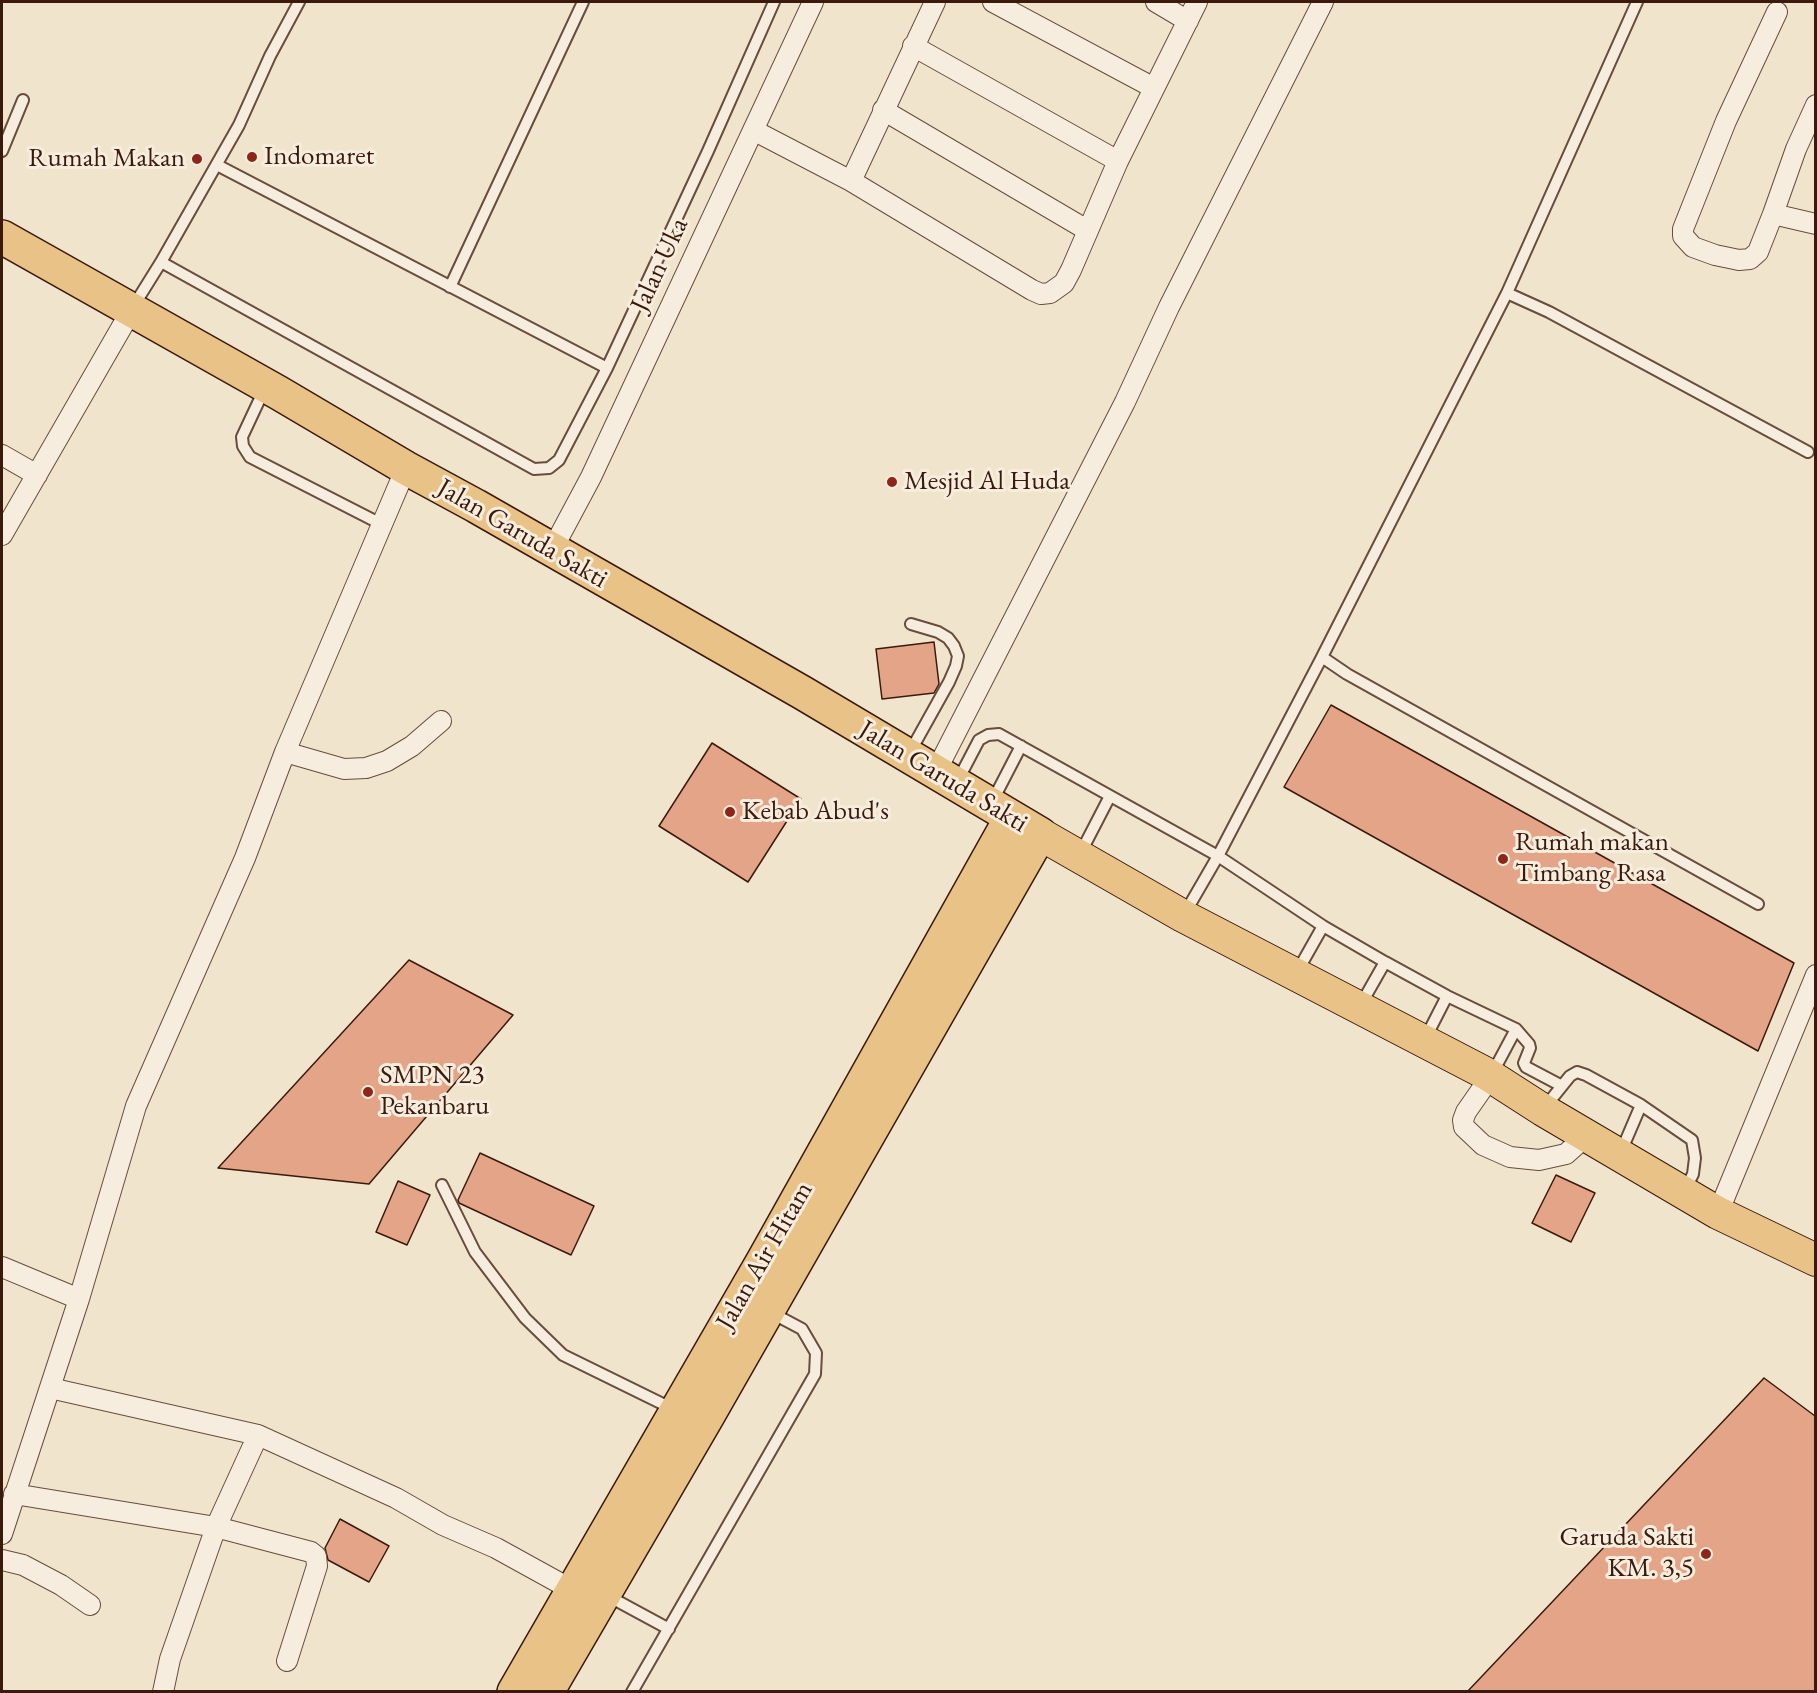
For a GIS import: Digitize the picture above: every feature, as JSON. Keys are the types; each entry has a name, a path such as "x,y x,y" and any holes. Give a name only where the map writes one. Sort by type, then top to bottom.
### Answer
{"highway":[{"name":"Jalan Garuda Sakti","path":"2,237 552,550 1040,834"},
{"name":"Jalan Air Hitam","path":"547,1692 589,1592 675,1410 763,1261 1000,811"},
{"name":"Jalan Air Hitam","path":"514,1692 589,1592 767,1311 1040,834"}],"main road":[{"path":"1040,834 1183,916 1359,1009 1491,1076 1552,1098 1586,1136 1718,1213 1813,1253"}],"street":[{"name":"Jalan Uka","path":"552,550 591,477 813,2"},
{"path":"851,181 935,2"},
{"path":"993,2 1154,88"},
{"path":"1155,2 1188,21"},
{"path":"753,129 851,181 971,255 1041,294 1050,293 1064,283 1118,161 1197,2"},
{"path":"933,771 1125,402 1169,307 1323,2"},
{"path":"1777,12 1726,121 1683,229 1683,236 1694,247 1715,255 1739,260 1750,259 1758,252 1796,149 1815,105"},
{"path":"913,46 1118,161"},
{"path":"884,110 1087,231"},
{"path":"1796,149 1815,153"},
{"path":"1773,214 1815,224"},
{"path":"2,535 131,311"},
{"path":"2,455 37,475"},
{"path":"2,1534 79,1299 136,1106 246,858 285,752 406,468"},
{"path":"285,752 344,769 366,768 387,761 412,746 441,721"},
{"path":"1718,1213 1815,975"},
{"path":"1491,1076 1463,1120 1464,1127 1483,1144 1510,1157 1539,1160 1566,1154 1586,1136"},
{"path":"2,1266 79,1299"},
{"path":"50,1388 258,1436 396,1498 432,1520 589,1592"},
{"path":"163,1692 170,1659 216,1527 258,1436"},
{"path":"14,1494 216,1527 311,1552 316,1556 317,1566 287,1661"},
{"path":"2,1560 22,1566 61,1586 90,1605"}],"lane":[{"path":"131,311 217,165 299,2"},
{"path":"450,287 583,2"},
{"path":"161,262 534,469 549,468 559,460 607,368 708,151 774,2"},
{"path":"1183,916 1218,856 1322,657 1507,293 1637,2"},
{"path":"2,151 22,100"},
{"path":"217,165 607,368"},
{"path":"1507,293 1549,312 1808,452"},
{"path":"266,386 242,437 243,446 250,457 381,524"},
{"path":"911,624 938,632 948,638 958,656 949,682 933,771"},
{"path":"1322,657 1347,674 1500,761 1758,904"},
{"path":"933,771 979,740 988,735 999,734 1218,856 1323,926 1385,962 1447,996 1516,1029 1530,1048 1524,1064 1552,1098 1576,1072 1586,1075 1641,1105 1692,1140 1695,1158 1693,1174 1684,1192"},
{"path":"1000,811 1021,747"},
{"path":"1079,856 1110,796"},
{"path":"1295,975 1323,926"},
{"path":"1359,1009 1385,962"},
{"path":"1424,1042 1447,996"},
{"path":"1491,1076 1516,1029"},
{"path":"1620,1155 1641,1105"},
{"path":"442,1185 475,1252 525,1318 563,1355 675,1410"},
{"path":"632,1692 815,1374 816,1353 802,1329 767,1311"},
{"path":"589,1592 669,1629"}],"building":[{"path":"934,642 939,684 934,693 882,699 876,649"},
{"path":"1331,705 1794,963 1758,1051 1284,787"},
{"name":"Kebab Abud's","path":"712,743 801,799 748,882 659,826"},
{"name":"SMPN 23 Pekanbaru","path":"409,960 513,1015 369,1184 218,1168"},
{"path":"480,1153 594,1206 571,1255 459,1203 458,1200"},
{"path":"1556,1175 1595,1193 1571,1242 1532,1223"},
{"path":"398,1181 430,1195 407,1245 376,1232"},
{"name":"Garuda Sakti KM. 3,5","path":"1764,1378 1815,1416 1815,1692 1467,1692"},
{"path":"340,1519 389,1546 369,1582 328,1560 325,1548"}],"place":[{"name":"Indomaret","path":"252,157"},
{"name":"Rumah Makan","path":"197,159"},
{"name":"Mesjid Al Huda","path":"892,482"},
{"name":"Kebab Abud's","path":"730,812"},
{"name":"Rumah makan Timbang Rasa","path":"1503,859"},
{"name":"SMPN 23 Pekanbaru","path":"368,1092"},
{"name":"Garuda Sakti KM. 3,5","path":"1706,1554"}]}
